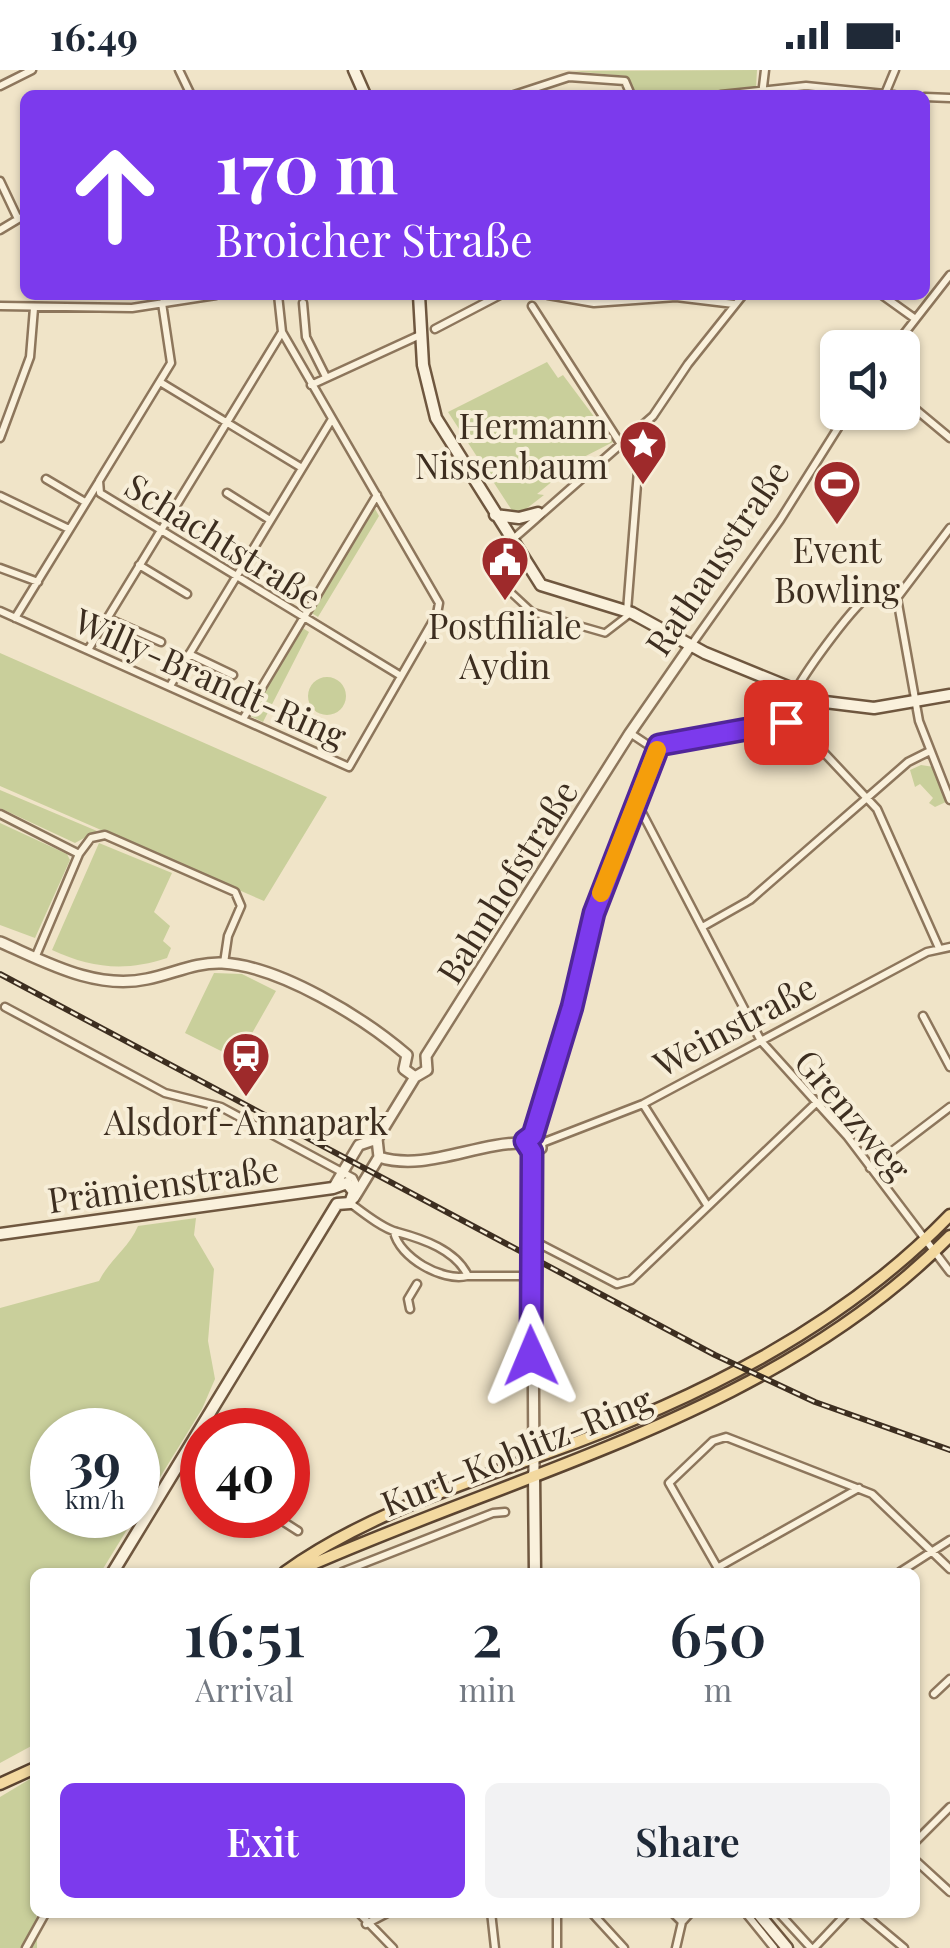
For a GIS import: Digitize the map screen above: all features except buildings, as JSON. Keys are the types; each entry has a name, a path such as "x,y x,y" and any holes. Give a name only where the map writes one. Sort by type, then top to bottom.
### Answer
{"main road":[{"path":"419,300 420,335 436,418 541,586 629,612 691,646 796,691 854,708 950,695"},
{"path":"495,515 519,518 538,513"},
{"path":"214,1408 337,1204 354,1197 352,1186 334,1187 337,1204"},
{"name":"Prämienstraße","path":"0,1234 334,1187"},
{"name":"Kurt-Koblitz-Ring","path":"292,1568 380,1519 672,1402 779,1349 861,1293 950,1215"},
{"name":"Kurt-Koblitz-Ring","path":"304,1568 368,1538 664,1422 783,1364 855,1318 950,1236"},
{"path":"115,1568 180,1464"},
{"path":"534,1474 535,1568"},
{"path":"0,1784 30,1770"},
{"path":"762,1918 787,1948"}],"street":[{"path":"0,86 32,70"},
{"path":"530,90 569,78 625,81 629,90"},
{"path":"772,90 806,86 841,90"},
{"path":"0,181 20,214"},
{"path":"930,299 950,275"},
{"path":"0,306 34,308 182,300"},
{"name":"Willy-Brandt-Ring","path":"0,611 349,767 439,603 282,332 279,300"},
{"path":"436,329 491,300"},
{"path":"581,300 621,300"},
{"path":"704,300 734,304"},
{"path":"510,541 653,416 738,300"},
{"path":"889,300 914,318"},
{"path":"906,330 929,300"},
{"name":"Schachtstraße","path":"162,303 172,358 99,481 104,498 401,676"},
{"path":"303,303 306,338 326,377"},
{"path":"504,563 505,587 532,612 605,633 629,612 640,483 633,459 532,306"},
{"path":"0,438 30,357 34,308"},
{"path":"88,650 282,332"},
{"path":"311,385 420,335"},
{"path":"160,382 302,468"},
{"path":"920,413 950,438"},
{"path":"170,686 332,419"},
{"name":"Rathausstraße","path":"630,732 780,520 837,430"},
{"path":"46,479 85,502"},
{"path":"15,618 99,481"},
{"path":"227,493 270,520"},
{"path":"243,719 378,495"},
{"path":"0,496 69,529"},
{"path":"950,528 896,598 914,701 928,752 950,800"},
{"path":"139,565 187,594"},
{"path":"0,568 38,582"},
{"path":"796,691 831,639 864,602 878,592 896,598"},
{"path":"107,618 161,642"},
{"path":"190,654 232,674"},
{"path":"630,732 648,745 659,745 792,722 868,798 897,848 939,948"},
{"name":"Bahnhofstraße","path":"426,1056 630,732"},
{"path":"534,1474 529,1148 572,1007 594,913 659,745"},
{"path":"704,926 750,900 908,762 928,752"},
{"name":"Grenzweg","path":"638,804 761,1041 817,1102 935,1252"},
{"path":"0,814 79,854"},
{"path":"35,958 79,854 91,838 104,835 235,892 241,906 224,963"},
{"path":"0,942 73,974 125,982 224,963 290,983 407,1055"},
{"name":"Weinstraße","path":"542,1143 643,1104 939,948 950,947"},
{"path":"6,1006 164,1093 221,1107 342,1172 356,1181 354,1197 369,1215 394,1232 410,1234 461,1261 468,1276"},
{"path":"923,1016 950,1066"},
{"path":"354,1197 379,1157 377,1139 414,1077 427,1070 426,1056 414,1052 407,1055"},
{"path":"407,1055 404,1069 414,1077"},
{"path":"530,1240 617,1284 631,1280 817,1102"},
{"path":"643,1104 707,1205"},
{"path":"870,1168 950,1107"},
{"path":"379,1157 410,1163 454,1151 529,1148 542,1143 533,1135"},
{"path":"334,1187 362,1140 377,1139"},
{"path":"394,1232 404,1253 425,1269 457,1278 530,1276"},
{"path":"935,1252 950,1272"},
{"path":"410,1309 408,1299 417,1284"},
{"path":"717,1568 669,1483 719,1438 742,1441 872,1494 950,1568"},
{"path":"721,1568 859,1488"},
{"path":"352,1568 492,1513 506,1512"},
{"path":"907,1568 950,1540"},
{"path":"934,1694 950,1680"},
{"path":"920,1837 950,1808"},
{"path":"920,1865 950,1892"},
{"path":"26,1948 43,1918"},
{"path":"362,1918 393,1948"},
{"path":"366,1924 378,1918"},
{"path":"492,1918 495,1948"},
{"path":"557,1918 557,1948"},
{"path":"596,1918 624,1948"},
{"path":"678,1918 682,1922"},
{"path":"676,1948 685,1918"},
{"path":"750,1918 774,1948"},
{"path":"784,1918 812,1948 842,1918"},
{"path":"869,1918 904,1948"}],"green space":[{"path":"757,70 756,88 741,90 633,90 627,76 571,71"},
{"path":"547,362 558,378 563,375 613,442 578,460 537,494 544,495 526,509 513,512 448,412"},
{"path":"374,507 379,516 318,617 310,612"},
{"path":"301,627 309,632 263,722 248,715"},
{"path":"0,653 327,797 264,901 0,786"},
{"path":"327,677 340,683 346,696 340,709 327,715 314,709 308,696 314,683"},
{"path":"921,765 934,767 948,801 935,807 929,803 933,798 920,784 915,787 910,770"},
{"path":"0,790 97,831 75,843 0,808"},
{"path":"0,823 67,854 70,860 35,938 0,925"},
{"path":"99,843 172,873 154,912 170,926 163,941 171,948 167,958 108,966 52,950"},
{"path":"214,973 242,974 276,991 242,1051 231,1056 185,1033"},
{"path":"196,1218 194,1235 214,1269 208,1341 215,1379 202,1408 180,1408 180,1445 160,1477 160,1408 30,1408 30,1538 122,1538 103,1568 30,1568 30,1747 0,1763 0,1308 99,1281 138,1226"},
{"path":"30,1779 30,1918 37,1918 37,1948 0,1948 0,1797"}],"railway":[{"path":"0,974 715,1355 815,1402 950,1450"}],"slow traffic":[{"path":"601,893 657,750"}],"place":[{"name":"Hermann Nissenbaum","path":"643,486"},
{"name":"Event Bowling","path":"837,526"},
{"name":"Postfiliale Aydin","path":"505,602"},
{"name":"Alsdorf-Annapark","path":"246,1098"}],"route":[{"path":"531,1356 532,1152 525,1141 533,1135 572,1007 594,913 648,772 659,745 786,722"}]}
